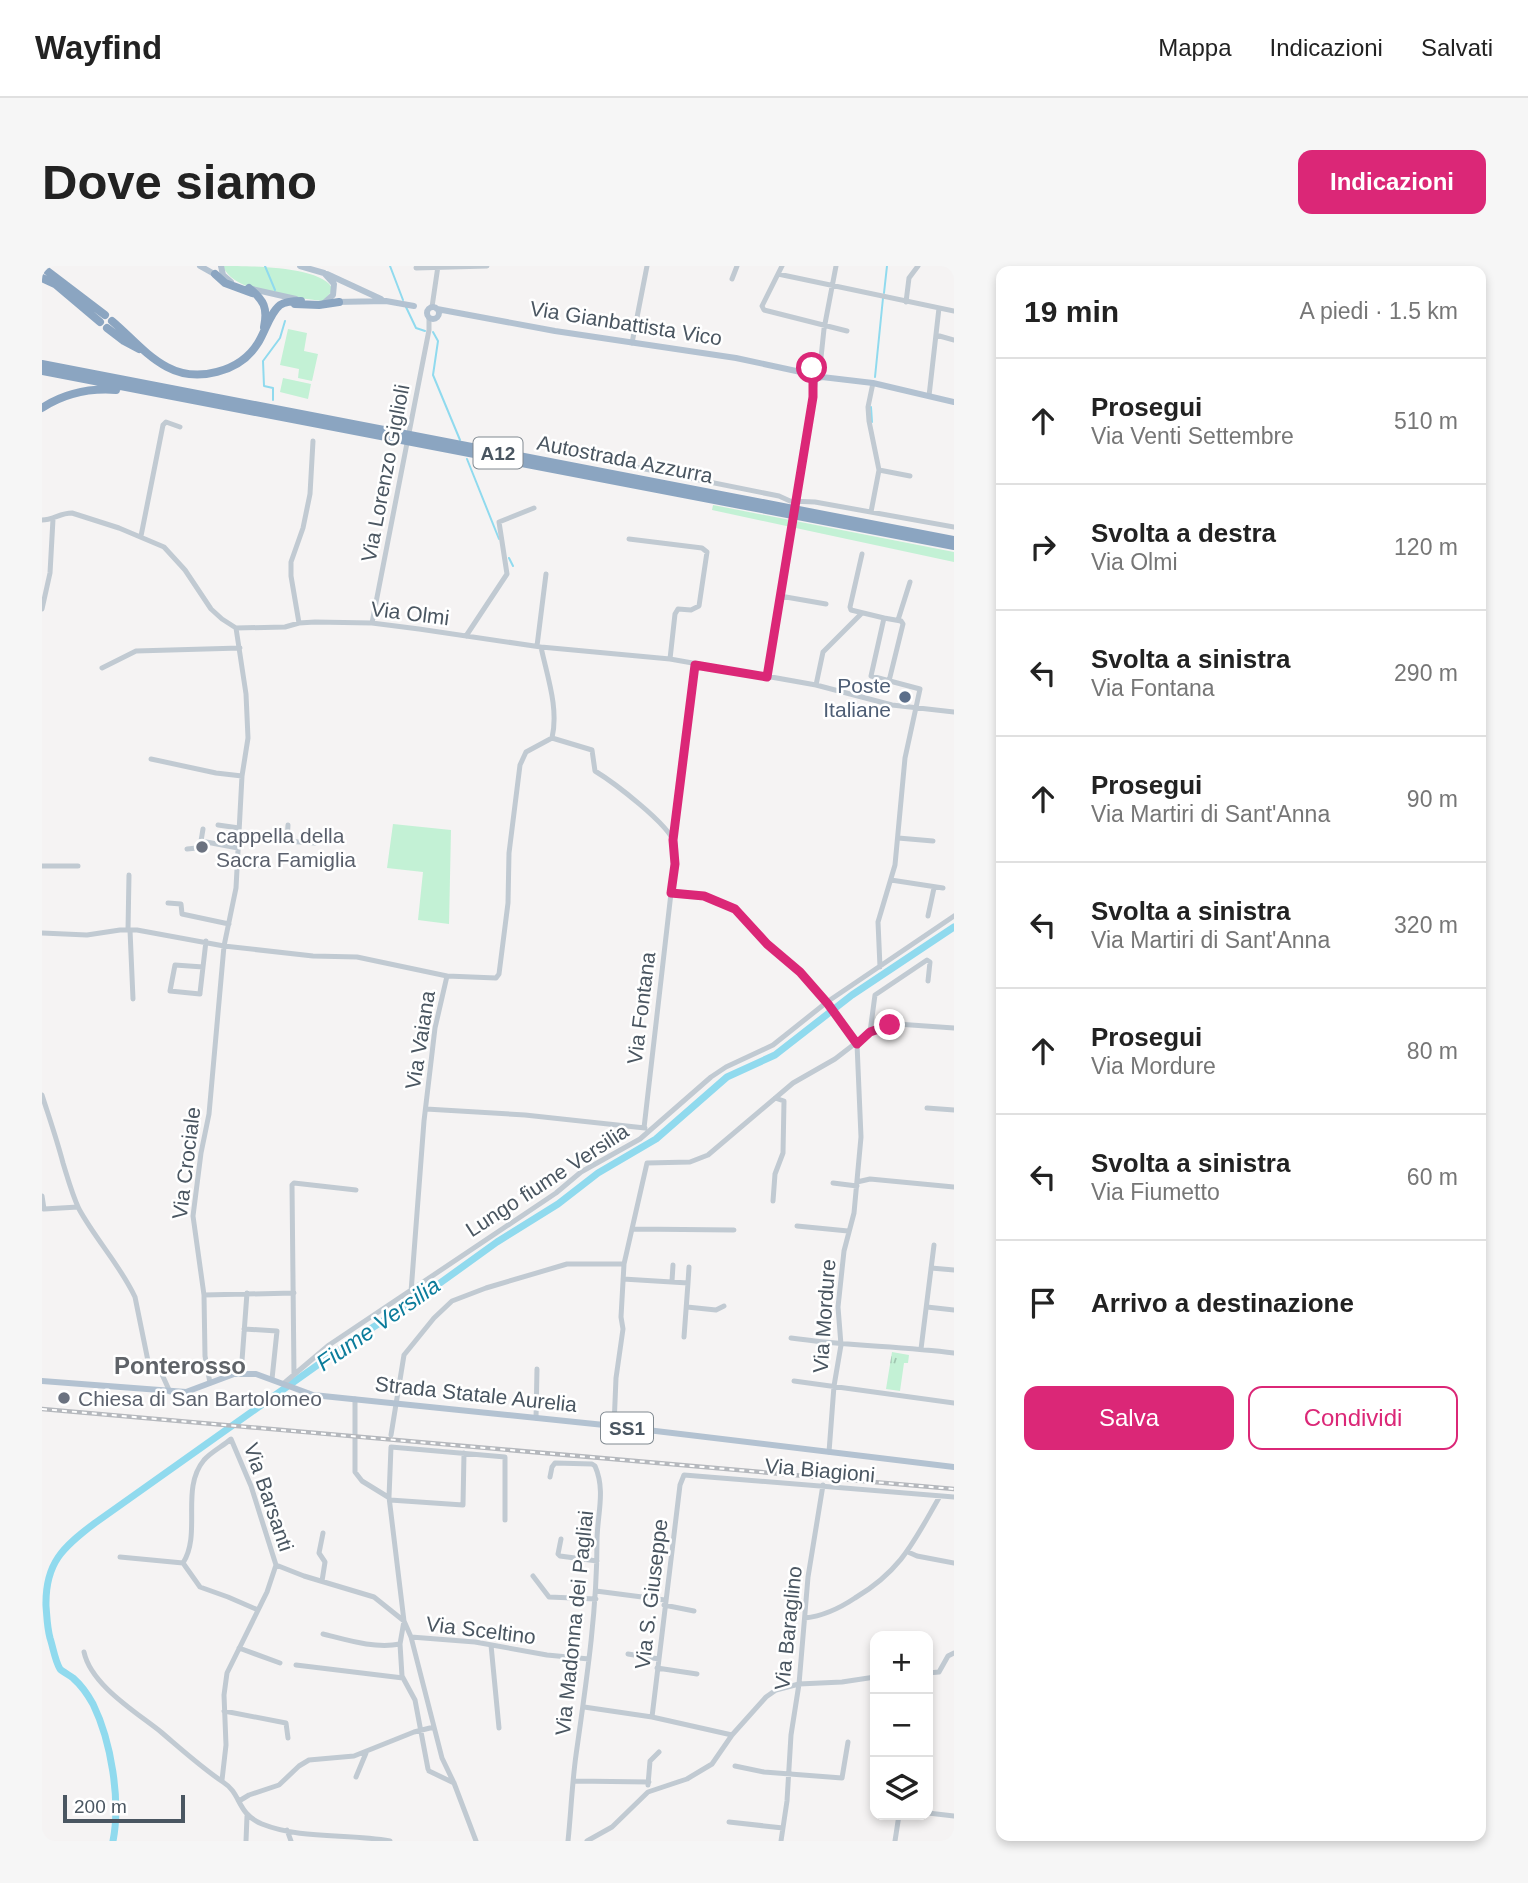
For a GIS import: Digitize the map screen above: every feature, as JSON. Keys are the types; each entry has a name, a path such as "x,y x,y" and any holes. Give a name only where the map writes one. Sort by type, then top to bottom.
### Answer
{"highway":[{"path":"42,272 106,321 124,341 178,372 207,374 227,369 254,348 281,305 301,301"},
{"path":"215,274 225,283 257,295"},
{"path":"249,288 264,302 266,310 262,336"},
{"path":"262,336 271,327 277,313 286,305 339,302"},
{"name":"Autostrada Azzurra","path":"42,361 90,374 954,540"},
{"name":"Autostrada Azzurra","path":"42,371 954,546"},
{"path":"42,408 54,400 94,389 159,394"}],"main road":[{"path":"200,266 228,281 301,301 386,301"},
{"path":"221,266 228,281"},
{"path":"300,266 324,273 386,301"},
{"path":"323,303 331,298 335,291 334,284 324,273"},
{"name":"Via Gianbattista Vico","path":"386,301 414,306 432,313 456,313 736,358 873,383 954,402"},
{"name":"Strada Statale Aurelia","path":"42,1381 171,1392 191,1391 222,1377 256,1374 313,1395 614,1426 954,1467"}],"street":[{"path":"416,268 486,266"},
{"path":"632,343 647,266"},
{"path":"732,279 737,266"},
{"path":"782,266 763,309 847,331"},
{"path":"767,677 836,266"},
{"path":"906,302 909,278 918,266"},
{"name":"Via Lorenzo Giglioli","path":"372,623 429,330 438,267"},
{"path":"778,274 954,311"},
{"path":"929,396 939,307"},
{"path":"936,335 954,340"},
{"path":"871,512 879,470 869,421 873,383"},
{"path":"141,536 163,425 166,422 180,426"},
{"path":"299,622 290,576 291,562 308,504 313,441"},
{"path":"620,464 779,496 790,501 815,502 954,527"},
{"path":"879,470 910,476"},
{"path":"466,636 507,574 499,522 534,508"},
{"path":"42,520 72,513 141,536 164,547 185,570 211,609 236,628"},
{"path":"42,609 50,573 54,519"},
{"path":"629,539 702,548 707,552 699,606 691,610 678,609 675,614 670,659"},
{"path":"862,554 850,607 862,613 898,620 903,624 889,681"},
{"path":"546,574 539,646 552,701 552,738 592,750 595,771 639,803 673,840"},
{"path":"898,620 910,582"},
{"path":"780,596 826,604"},
{"path":"816,685 822,652 862,613"},
{"path":"880,967 878,922 881,905 891,880 898,838 905,758 920,689 871,676 884,618"},
{"name":"Via Olmi","path":"236,628 285,627 299,622 372,623 539,646 670,659 816,685 915,709 954,712"},
{"name":"Via Crociale","path":"210,1383 205,1356 204,1295 193,1216 209,1114 224,946 236,888 242,776 248,738 248,714 236,628"},
{"path":"102,668 136,651 240,648"},
{"path":"673,840 695,665"},
{"name":"Via Vaiana","path":"411,1292 437,1013 447,976 488,979 496,978 499,974 508,903 509,853 520,765 526,752 552,738"},
{"path":"151,759 216,774 242,776"},
{"path":"218,825 239,828"},
{"path":"287,841 288,825"},
{"path":"187,849 197,848 202,829"},
{"path":"239,838 315,843"},
{"path":"898,838 933,841"},
{"name":"Via Fontana","path":"646,1130 675,864 673,840"},
{"path":"201,841 238,848"},
{"path":"237,864 264,866"},
{"path":"42,866 78,866"},
{"path":"129,875 133,999"},
{"path":"891,880 943,888"},
{"path":"928,916 934,888"},
{"path":"671,893 704,896 735,909 767,944 795,967 827,1003 857,1044"},
{"path":"168,903 181,904 182,914 229,924"},
{"name":"Lungo fiume Versilia","path":"284,1385 329,1345 411,1292 556,1193 581,1172 646,1130 710,1077 774,1045 827,1003 954,916"},
{"path":"42,933 87,934 129,930 224,946 313,956 357,957 447,976"},
{"path":"203,967 175,965 170,991 199,995 203,967 206,941"},
{"path":"870,1032 875,996 927,960 930,962 928,981"},
{"path":"614,1426 616,1378 623,1329 621,1317 624,1264 647,1164 690,1162 708,1155 793,1083 835,1059 870,1032 897,1024 954,1028"},
{"name":"Via Mordure","path":"830,1452 834,1386 841,1345 838,1307 857,1184 861,1137 857,1044"},
{"path":"42,1095 78,1207 131,1289 148,1361 160,1370 171,1392"},
{"path":"773,1201 775,1174 782,1160 785,1113 784,1101 775,1098"},
{"path":"927,1108 954,1110"},
{"path":"426,1109 525,1115 646,1130"},
{"path":"833,1183 857,1184 870,1179 954,1187"},
{"path":"294,1374 292,1185 294,1183 356,1191"},
{"path":"42,1196 44,1209 78,1207"},
{"path":"797,1226 848,1231"},
{"path":"632,1229 734,1230"},
{"path":"921,1349 934,1245"},
{"path":"391,1435 406,1350 441,1310 460,1296 567,1264 624,1264"},
{"path":"671,1281 673,1265"},
{"path":"684,1337 689,1267"},
{"path":"931,1268 954,1270"},
{"path":"623,1279 688,1283"},
{"path":"241,1374 247,1293"},
{"path":"204,1295 294,1293"},
{"path":"687,1307 720,1310 724,1306"},
{"path":"927,1307 954,1310"},
{"path":"244,1329 277,1331 272,1380"},
{"path":"792,1338 841,1345 875,1345 954,1353"},
{"path":"536,1418 537,1369"},
{"path":"794,1381 954,1403"},
{"path":"355,1399 355,1472 362,1481 390,1499 463,1505 464,1453"},
{"name":"Via Barsanti","path":"183,1563 192,1534 190,1519 197,1477 204,1460 231,1440 251,1486 276,1565"},
{"path":"454,1783 429,1770 419,1731 415,1700 403,1678 400,1644 404,1621 390,1499 391,1447 505,1457 505,1520"},
{"path":"954,1461 954,1467"},
{"name":"Via Madonna dei Pagliai","path":"550,1478 551,1467 555,1463 592,1464 596,1466 602,1500 597,1539 596,1599 568,1841"},
{"name":"Via Biagioni","path":"684,1475 954,1497"},
{"name":"Via S. Giuseppe","path":"652,1717 664,1603 680,1485 684,1475"},
{"name":"Via Baraglino","path":"781,1841 808,1577 823,1485"},
{"path":"805,1618 837,1609 873,1587 908,1552 940,1496"},
{"path":"321,1581 325,1564 319,1553 323,1533"},
{"path":"561,1539 558,1553 560,1556 597,1561"},
{"path":"908,1552 954,1563"},
{"path":"120,1557 183,1563 200,1587 258,1610"},
{"path":"222,1780 226,1745 224,1711 227,1673 267,1592 276,1565 374,1597 404,1621 411,1637 442,1758 476,1841"},
{"path":"533,1576 549,1597 596,1599"},
{"path":"596,1591 694,1611"},
{"path":"323,1634 335,1639 375,1645 400,1644"},
{"name":"Via Sceltino","path":"411,1637 589,1659"},
{"path":"491,1645 499,1728"},
{"path":"239,1648 280,1662"},
{"path":"84,1652 96,1676 131,1710 209,1773 222,1780 247,1816 246,1841"},
{"path":"933,1673 939,1672 948,1656 954,1653"},
{"path":"628,1654 659,1659"},
{"path":"296,1665 403,1678"},
{"path":"657,1668 697,1674"},
{"path":"587,1841 612,1827 648,1792 687,1779 708,1767 732,1735 771,1693 799,1684 870,1678"},
{"path":"584,1707 652,1717 732,1735"},
{"path":"224,1711 286,1723 288,1738"},
{"path":"239,1801 249,1794 279,1785 309,1760 366,1753 434,1727"},
{"path":"735,1766 764,1772 842,1778 848,1742"},
{"path":"648,1792 650,1761 659,1752"},
{"path":"355,1777 366,1753"},
{"path":"574,1781 649,1782"},
{"path":"933,1814 954,1816"},
{"path":"247,1816 264,1825 336,1839 390,1841"},
{"path":"895,1841 897,1820"},
{"path":"729,1822 783,1828"},
{"path":"287,1830 291,1841"}],"green space":[{"path":"223,266 267,267 302,272 327,282 333,290 323,301 267,292 239,282 229,275"},
{"path":"288,329 307,333 304,351 318,354 312,381 298,378 299,369 280,365"},
{"path":"283,378 311,384 308,399 280,392"},
{"path":"713,505 954,552 954,562 712,510"},
{"path":"393,824 451,830 449,924 418,920 423,872 387,868"},
{"path":"892,1352 909,1355 908,1363 904,1363 900,1391 886,1389"}],"waterway":[{"path":"265,266 275,290"},
{"path":"390,266 403,300"},
{"path":"884,293 887,266"},
{"path":"875,377 883,298"},
{"path":"406,307 416,328 425,331"},
{"path":"273,400 273,388 264,386 263,361 280,338 285,321"},
{"path":"433,332 438,341 433,375 460,440"},
{"path":"871,407 872,422"},
{"path":"467,459 499,539"},
{"path":"509,558 513,566"},
{"name":"Fiume Versilia","path":"113,1841 115,1789 105,1735 87,1694 73,1678 60,1669 48,1630 46,1606 49,1578 65,1548 95,1523 350,1342 558,1204 598,1173 656,1139 727,1077 775,1055 852,995 954,927"}],"railway":[{"path":"42,1409 954,1489"}],"place":[{"name":"Poste Italiane","path":"905,697"},
{"name":"cappella della Sacra Famiglia","path":"202,847"},
{"name":"Chiesa di San Bartolomeo","path":"64,1398"}],"district":[{"name":"Ponterosso","path":"180,1365"}],"route":[{"path":"812,368 810,374 813,379 813,397 767,677 695,665 673,840 675,864 671,893 704,896 735,909 767,944 800,972 857,1044 870,1032 890,1025"}]}
